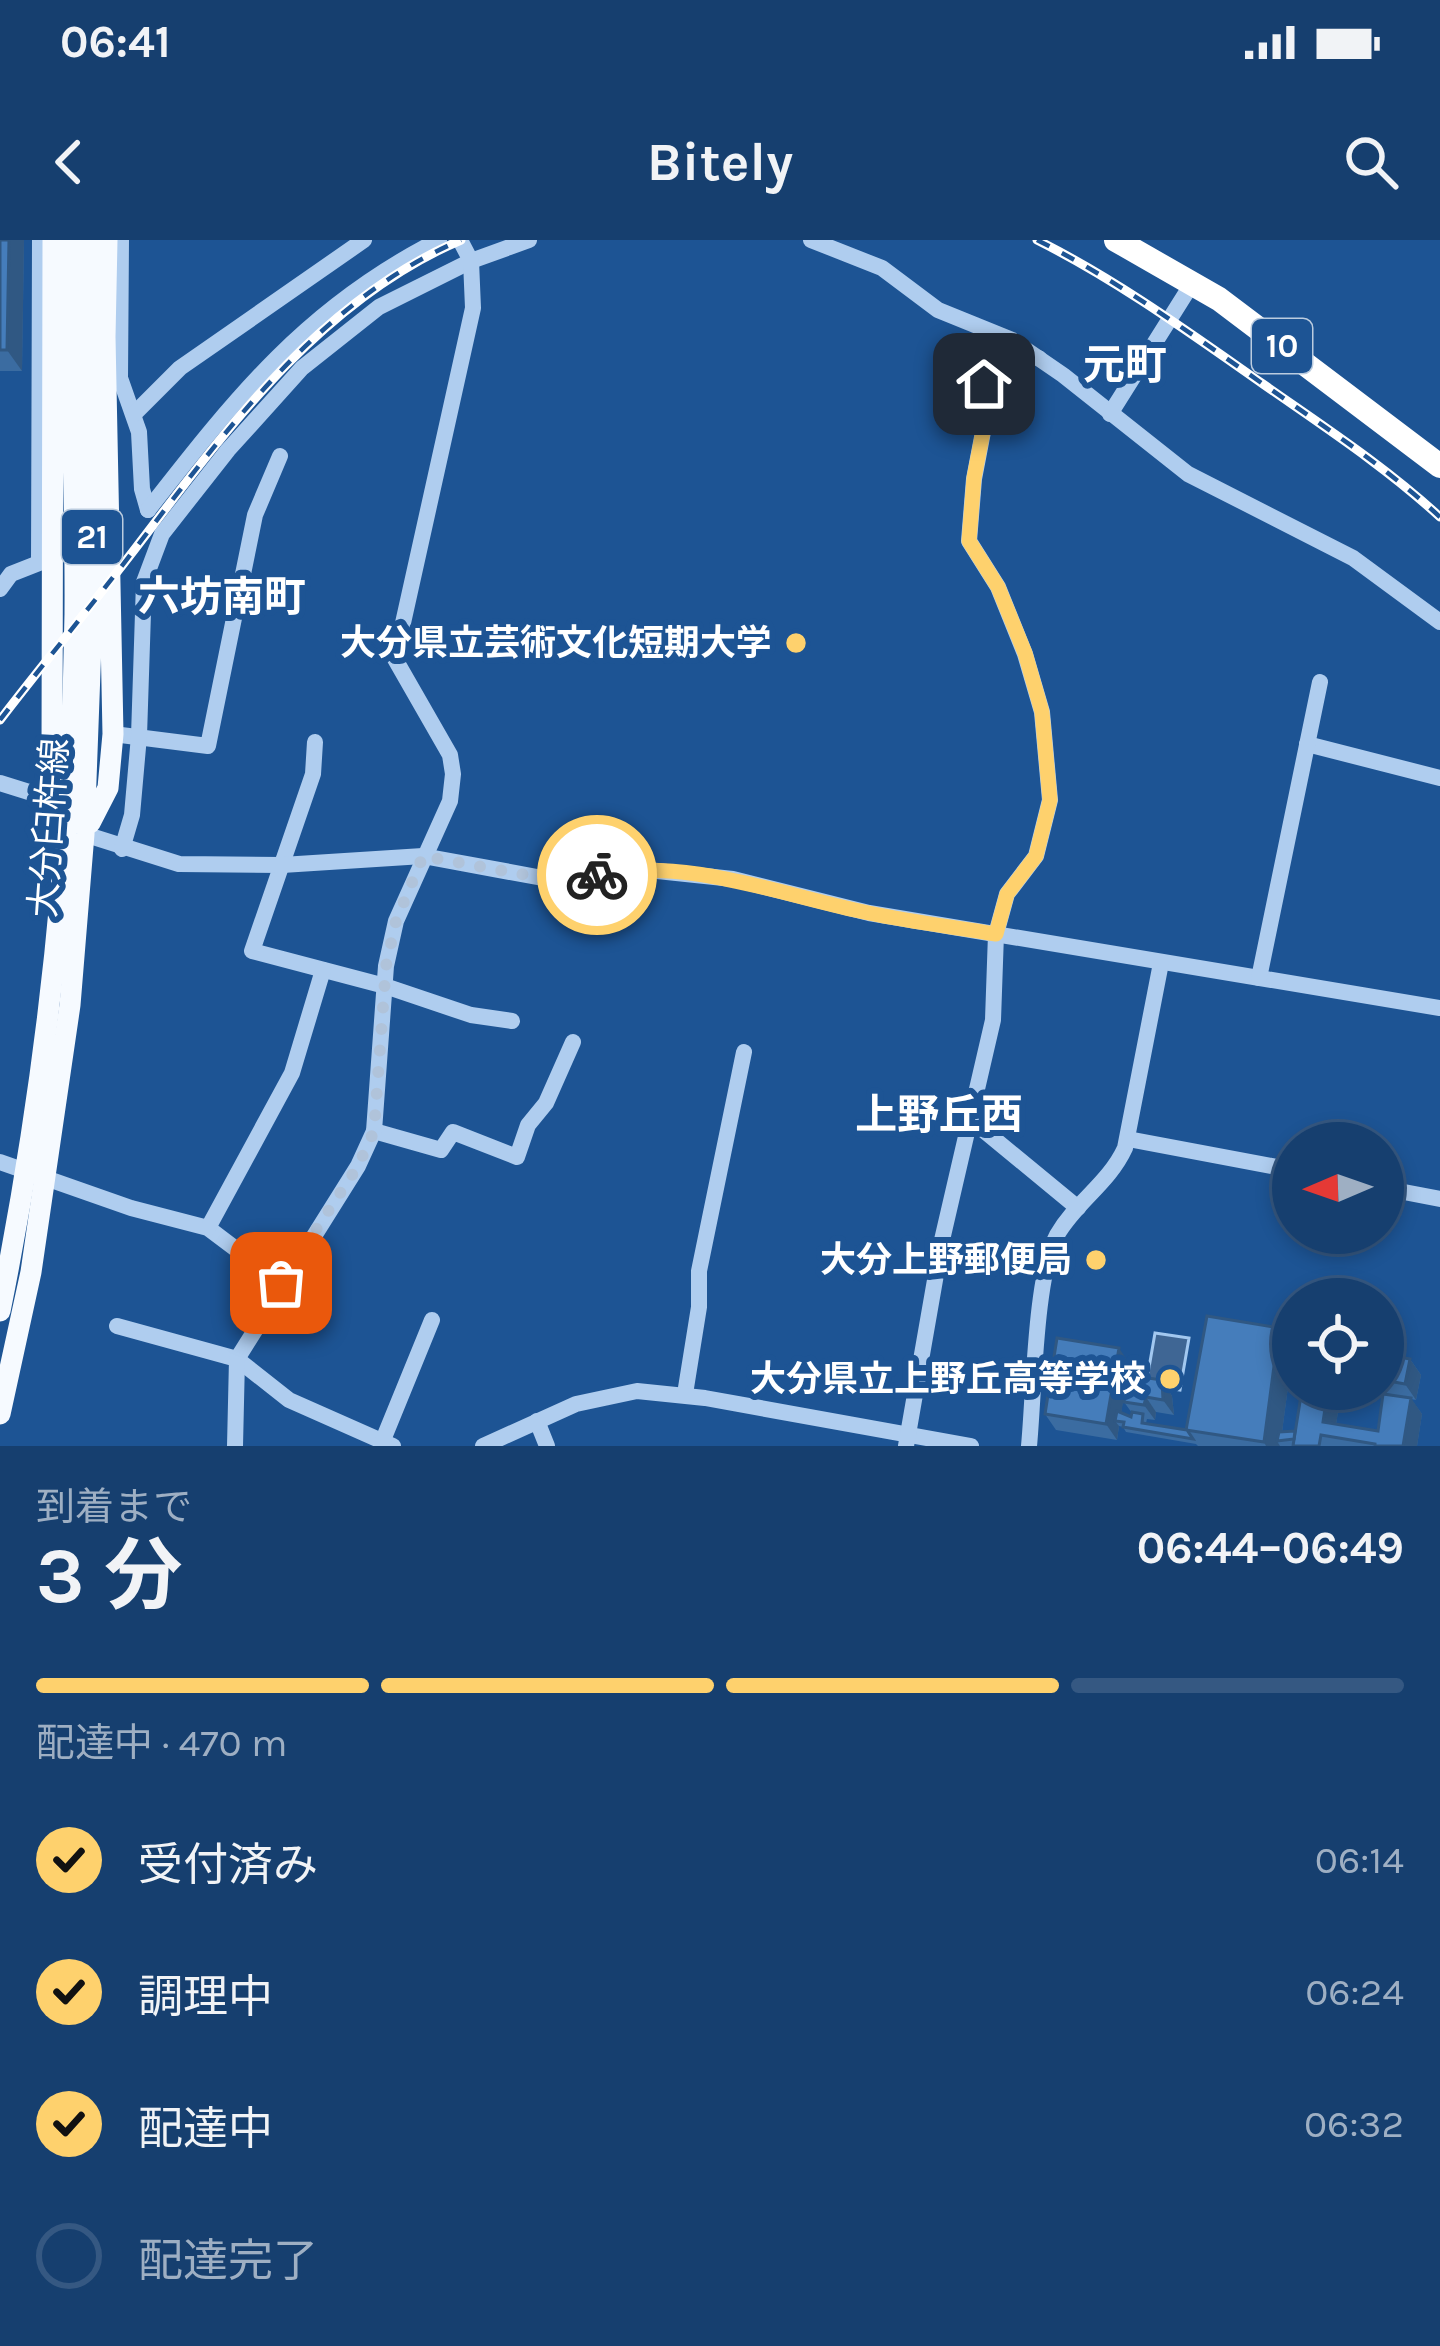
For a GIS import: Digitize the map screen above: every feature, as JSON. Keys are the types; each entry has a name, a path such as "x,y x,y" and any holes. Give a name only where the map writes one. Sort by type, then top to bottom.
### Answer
{"highway":[{"name":"10","path":"1127,243 1193,282 1440,466"}],"main road":[{"path":"53,240 46,482 52,766 66,815"},
{"name":"大分臼杵線","path":"0,1414 31,1272 66,815 75,616 70,240"},
{"name":"大分臼杵線","path":"0,1311 36,1174 70,1005 84,834 92,617 89,240"},
{"path":"84,834 108,788 113,734 106,240"}],"street":[{"path":"0,589 11,574 40,563 46,482 40,240"},
{"path":"121,240 120,379 140,432 142,489 148,510 248,386 298,334 363,284 439,240"},
{"path":"134,414 180,368 364,240"},
{"path":"236,1446 237,1359 358,1166 374,1131 385,986 396,921 450,801 454,774 449,755 394,659 473,308 470,261 460,240"},
{"path":"122,849 132,815 139,736 144,583 162,534 228,450 302,368 379,307 470,261 529,240"},
{"path":"811,240 852,247 938,310 1012,340 1188,474 1340,551 1440,622"},
{"path":"1110,414 1193,282"},
{"path":"907,1439 942,1240 993,1020 996,934 1007,894 1036,856 1050,800 1042,712 1025,653 998,587 969,541 974,478 987,411 985,355 995,351 1039,358"},
{"path":"113,734 208,746 255,515 280,456"},
{"path":"1259,978 1320,682"},
{"path":"315,742 313,774 252,951 385,986 470,1016 512,1021"},
{"path":"1307,744 1440,778"},
{"path":"1,785 32,793 66,815 84,834 179,865 282,865 423,856 548,879 629,868 734,879 868,913 1440,1008"},
{"path":"1030,1446 1046,1262 1056,1237 1110,1175 1128,1139 1161,963"},
{"path":"208,1228 292,1073 323,970"},
{"path":"374,1131 441,1150 453,1132 517,1157 527,1125 546,1103 573,1042"},
{"path":"685,1394 699,1307 699,1271 744,1052"},
{"path":"970,1119 1078,1208"},
{"path":"1128,1139 1272,1166"},
{"path":"0,1162 131,1208 208,1228 281,1283"},
{"path":"1404,1192 1440,1199"},
{"path":"117,1326 237,1359 289,1400 388,1443 432,1320"},
{"path":"483,1446 610,1394 685,1394 907,1439 970,1446"},
{"path":"537,1421 547,1446"}],"water":[{"path":"1155,1333 1189,1338 1180,1390 1146,1385"}],"building":[{"path":"0,240 9,240 7,350 0,350"},
{"path":"1207,1316 1272,1327 1272,1381 1264,1442 1186,1430"},
{"path":"1057,1338 1119,1348 1106,1424 1045,1414"},
{"path":"1404,1358 1410,1359 1404,1384"},
{"path":"1141,1377 1162,1380 1163,1400 1146,1397 1144,1405 1124,1402 1126,1386 1136,1387"},
{"path":"1404,1397 1411,1398 1403,1446 1375,1446 1321,1435 1319,1446 1293,1446 1299,1410 1325,1410 1323,1422 1378,1431 1381,1410 1404,1410"},
{"path":"1117,1411 1131,1417 1132,1412 1143,1414 1142,1423 1187,1430 1193,1439 1123,1427 1124,1422 1115,1421"},
{"path":"1295,1431 1294,1439 1277,1441 1279,1432"}],"railway":[{"path":"0,720 201,463 277,375 362,298 461,240"},
{"path":"1037,240 1181,327 1354,448 1440,517"}],"way so far":[{"path":"281,1283 358,1166 374,1131 386,966 396,921 423,856 548,879 597,875"}],"place":[{"name":"大分県立芸術文化短期大学","path":"796,643"},
{"name":"大分上野郵便局","path":"1096,1260"},
{"name":"大分県立上野丘高等学校","path":"1170,1379"}],"district":[{"name":"元町","path":"1125,365"},
{"name":"六坊南町","path":"222,597"},
{"name":"上野丘西","path":"939,1115"}],"route":[{"path":"597,875 629,868 734,879 868,913 996,934 1007,894 1036,856 1050,800 1042,712 1025,653 998,587 969,541 974,478 988,403 984,384"}]}
